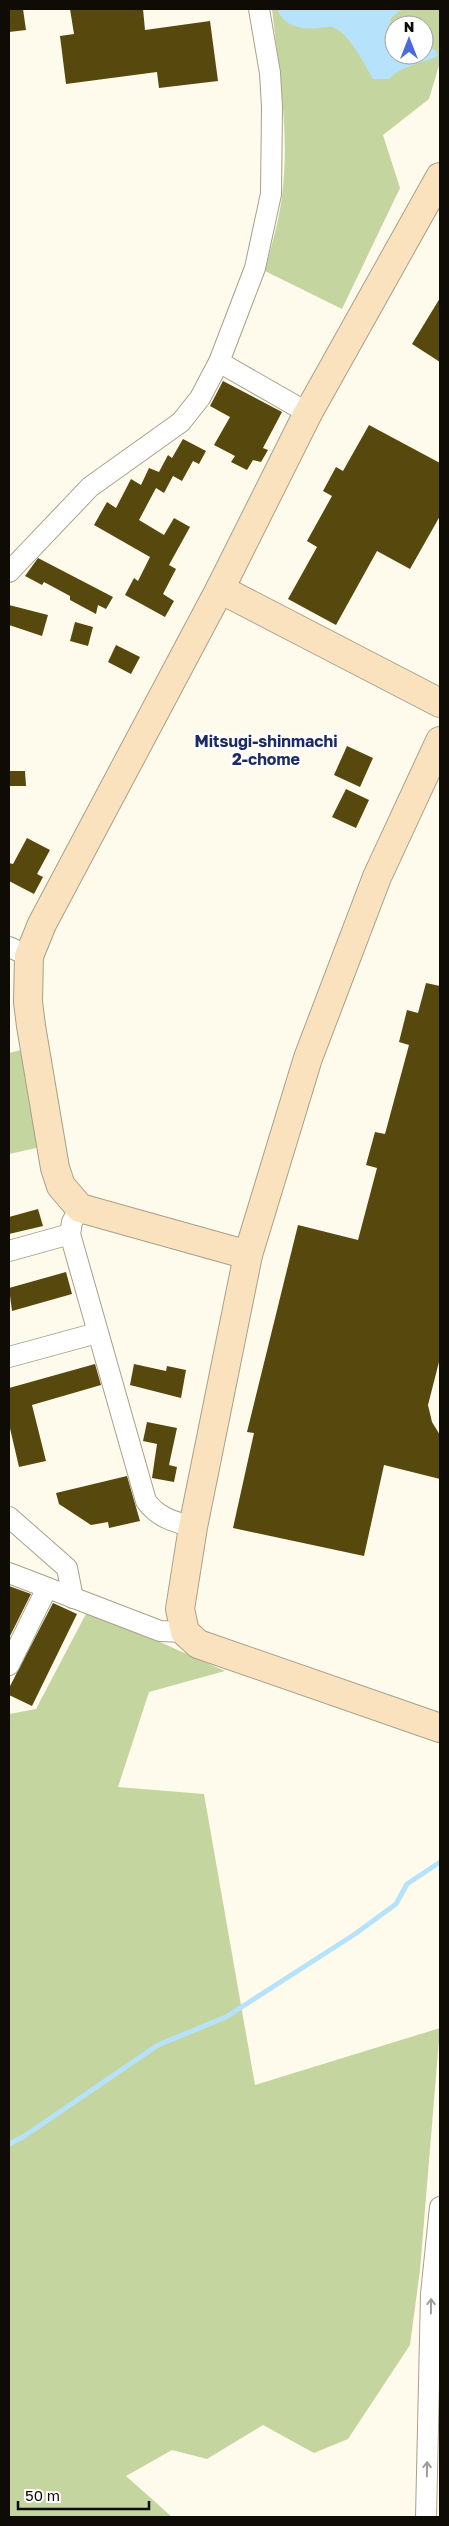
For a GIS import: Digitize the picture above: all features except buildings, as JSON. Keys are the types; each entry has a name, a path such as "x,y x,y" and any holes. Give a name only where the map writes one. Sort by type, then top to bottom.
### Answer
{"street":[{"path":"10,565 90,487 181,422 200,398 219,362 255,268 271,194 272,107 270,73 259,9"},
{"path":"248,1255 80,1208 61,1186 55,1168 19,952 42,924 220,589 308,413 440,177"},
{"path":"219,362 308,413"},
{"path":"220,589 440,703"},
{"path":"440,741 377,877 308,1058 248,1255 193,1527 180,1609 185,1632 198,1644 440,1728"},
{"path":"80,1208 72,1222 70,1234 146,1501 158,1514 169,1520 193,1527"},
{"path":"9,1251 70,1234"},
{"path":"9,1357 97,1332"},
{"path":"9,1517 68,1568 73,1598"},
{"path":"9,1573 160,1631 185,1632"},
{"path":"11,1653 47,1588"},
{"path":"426,2517 431,2294 440,2206"}],"green space":[{"path":"272,9 440,9 440,62 429,99 383,135 400,188 342,309 265,271 279,215 284,173 285,149"},
{"path":"29,1048 41,1147 9,1154 9,1053"},
{"path":"88,1610 225,1671 149,1692 118,1787 204,1794 255,2085 440,2028 420,2270 410,2345 348,2439 314,2453 263,2425 207,2459 172,2450 126,2476 172,2517 9,2517 9,1714 36,1709"}],"water":[{"path":"277,9 402,9 395,15 384,15 384,65 414,65 394,74 389,79 373,79 356,49 338,30 331,27 300,28 284,20"},
{"path":"434,49 435,50 438,56 434,58"}],"waterway":[{"path":"9,2144 23,2137 158,2045 226,2017 355,1934 396,1904 407,1884 440,1862"}],"district":[{"name":"Mitsugi-shinmachi 2-chome","path":"266,750"}]}
